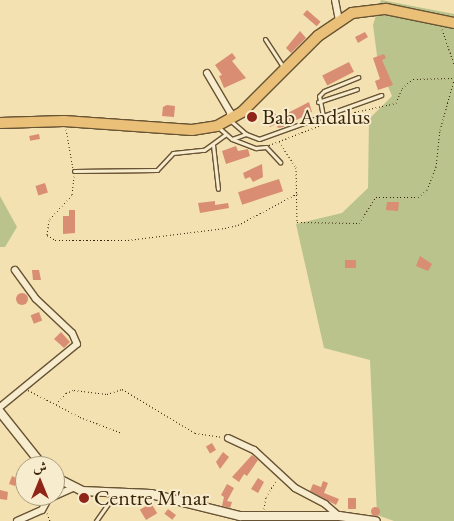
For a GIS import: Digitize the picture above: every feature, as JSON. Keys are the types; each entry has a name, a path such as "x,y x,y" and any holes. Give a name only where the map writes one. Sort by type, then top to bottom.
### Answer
{"main road":[{"path":"0,123 64,121 192,130 217,126 230,120 339,20 373,9 454,23"}],"street":[{"path":"335,0 339,20"},
{"path":"207,73 227,107 230,120"},
{"path":"0,407 25,389 77,344 76,339 36,299 15,270"},
{"path":"0,412 35,456"},
{"path":"228,438 254,450 280,475 339,516"},
{"path":"65,483 72,488 114,495 150,494 224,513 264,517 339,516 376,521"},
{"path":"17,521 44,508 48,498 72,488"}],"lane":[{"path":"265,40 284,70"},
{"path":"318,102 324,91 358,77"},
{"path":"318,102 356,89"},
{"path":"230,120 246,134 259,139 381,95"},
{"path":"318,102 324,116"},
{"path":"217,126 225,135 232,139 260,148 266,147 280,162"},
{"path":"232,139 246,134"},
{"path":"74,171 157,170 173,154 204,150 225,135"},
{"path":"259,139 260,148"},
{"path":"213,144 218,189"},
{"path":"96,521 114,495"}],"path":[{"path":"440,21 454,64"},
{"path":"266,147 355,112 396,103 402,88 412,79 454,79 440,130 432,181 424,194 418,197 376,197 363,220 349,224 299,223 296,216 298,193 296,167 279,142"},
{"path":"64,121 74,171 72,195 54,211 46,229 48,235 55,240 128,240 225,228 238,225 298,193"},
{"path":"25,389 122,432"},
{"path":"56,404 66,393 74,390 107,394 122,389 195,433 228,438"},
{"path":"264,517 266,497 280,475"},
{"path":"44,508 50,521"}],"green space":[{"path":"381,0 454,14 454,521 394,521 377,515 370,360 324,348 296,224 342,213 368,188 369,119 392,96 378,63 373,25"},
{"path":"0,196 17,227 5,247 0,247"}],"building":[{"path":"307,10 321,22 317,26 303,15"},
{"path":"300,31 306,38 291,53 286,48"},
{"path":"365,32 368,37 358,43 355,37"},
{"path":"232,53 236,58 232,61 246,78 224,88 219,76 222,75 215,65"},
{"path":"384,54 386,58 382,60 393,85 378,90 375,81 380,79 373,58"},
{"path":"349,62 354,72 327,85 322,76"},
{"path":"309,102 312,112 283,127 278,128 276,124 270,127 267,123 274,120 270,112 273,110 278,118"},
{"path":"167,105 175,106 174,117 162,116 163,107"},
{"path":"39,134 40,139 30,141 29,136"},
{"path":"236,146 238,151 248,149 250,156 226,164 222,151"},
{"path":"262,164 263,177 253,182 250,177 245,179 243,173"},
{"path":"279,179 283,191 242,205 238,192"},
{"path":"45,183 48,193 38,195 35,186"},
{"path":"215,201 215,205 228,203 229,208 200,213 198,203"},
{"path":"387,202 399,202 398,211 386,210"},
{"path":"69,210 75,210 75,233 63,234 63,216 69,216"},
{"path":"420,256 432,264 428,271 416,266"},
{"path":"345,260 356,260 356,268 345,268"},
{"path":"32,270 39,270 41,280 33,280"},
{"path":"22,293 28,299 22,305 16,299"},
{"path":"39,312 42,320 34,324 31,315"},
{"path":"61,332 70,342 64,348 54,339"},
{"path":"212,443 216,450 210,453 206,447"},
{"path":"223,452 229,457 220,469 216,462"},
{"path":"252,455 258,460 247,476 244,474 239,482 232,477"},
{"path":"12,476 15,478 15,486 9,484"},
{"path":"258,478 264,482 258,493 251,489"},
{"path":"323,481 328,483 324,493 339,499 336,505 310,491 313,484 321,487"},
{"path":"227,484 234,488 227,501 232,502 230,508 222,506 224,497 221,495"},
{"path":"0,490 8,492 7,500 0,499"},
{"path":"348,498 356,498 356,509 348,509"},
{"path":"151,503 157,513 146,520 140,510"},
{"path":"375,506 380,511 375,516 370,511"},
{"path":"168,509 176,515 172,520 164,514"}],"place":[{"name":"Bab Andalus","path":"252,117"},
{"name":"Centre M'nar","path":"84,498"}]}
